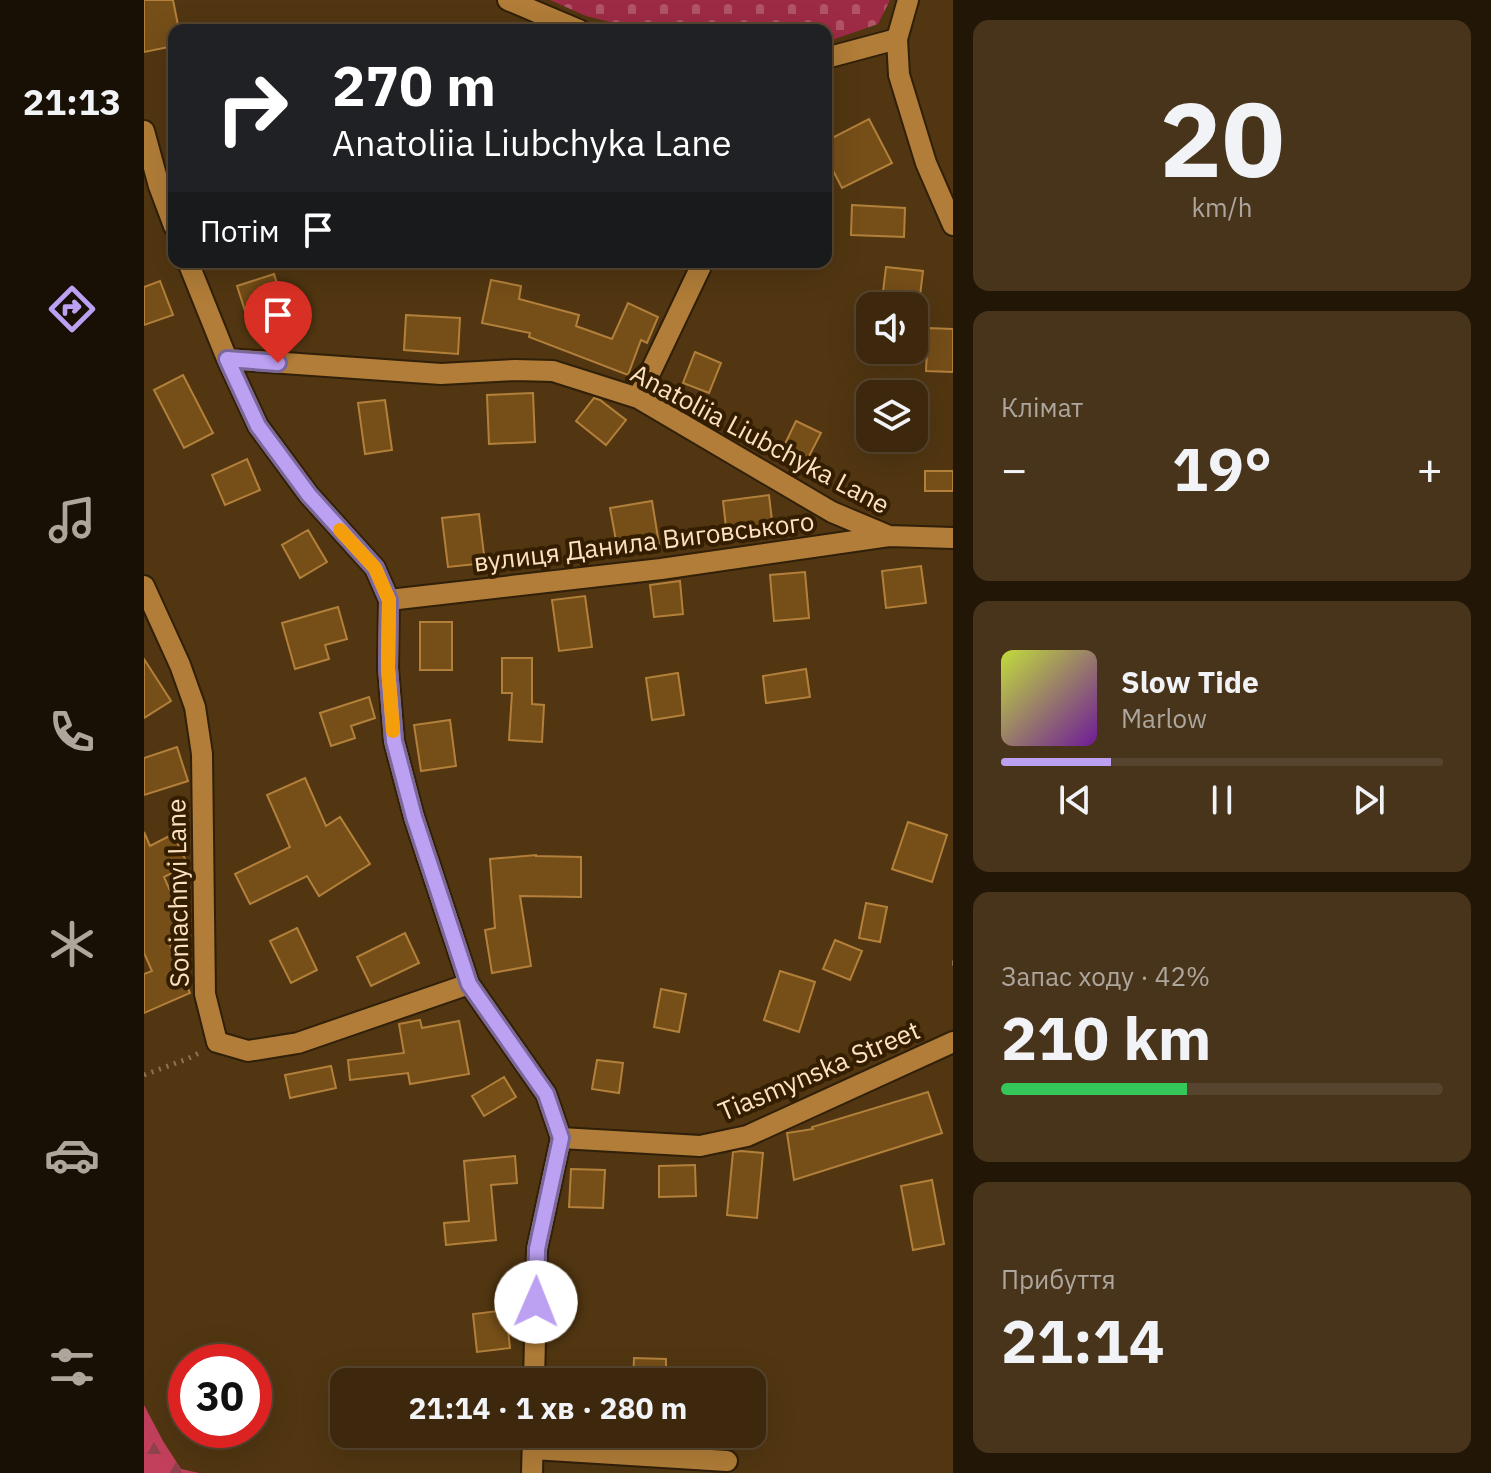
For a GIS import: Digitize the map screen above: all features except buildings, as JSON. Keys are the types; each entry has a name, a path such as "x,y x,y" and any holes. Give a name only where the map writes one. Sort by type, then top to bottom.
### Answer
{"street":[{"path":"508,0 565,24"},
{"path":"908,0 897,39 899,75 926,163 953,225"},
{"path":"832,56 897,39"},
{"path":"144,131 168,210"},
{"path":"190,268 258,426 309,495 375,568 389,600 388,668 394,741 414,817 469,984 546,1094 561,1138 537,1249 534,1368"},
{"path":"638,398 700,268"},
{"name":"Anatoliia Liubchyka Lane","path":"227,359 441,374 553,371 638,398 832,512 889,536"},
{"name":"вулиця Данила Виговського","path":"389,600 661,569 889,536 953,538"},
{"name":"Soniachnyi Lane","path":"144,586 180,665 195,707 202,754 205,994 217,1042"},
{"path":"217,1042 248,1051 298,1043 469,984"},
{"name":"Tiasmynska Street","path":"561,1138 700,1146 747,1136 953,1042"},
{"path":"532,1473 533,1448"},
{"path":"601,1448 727,1461"}],"path":[{"path":"144,1075 187,1059 217,1042"}],"green space":[{"path":"550,0 890,0 878,24 832,40 832,24 618,24 586,16"},
{"path":"144,1405 181,1469 199,1473 144,1473"}],"slow traffic":[{"path":"340,530 375,568 389,600 388,668 393,731"}],"route":[{"path":"278,363 227,359 258,426 309,495 375,568 389,600 388,668 394,741 414,817 469,984 546,1094 561,1138 537,1249 536,1302"}]}
